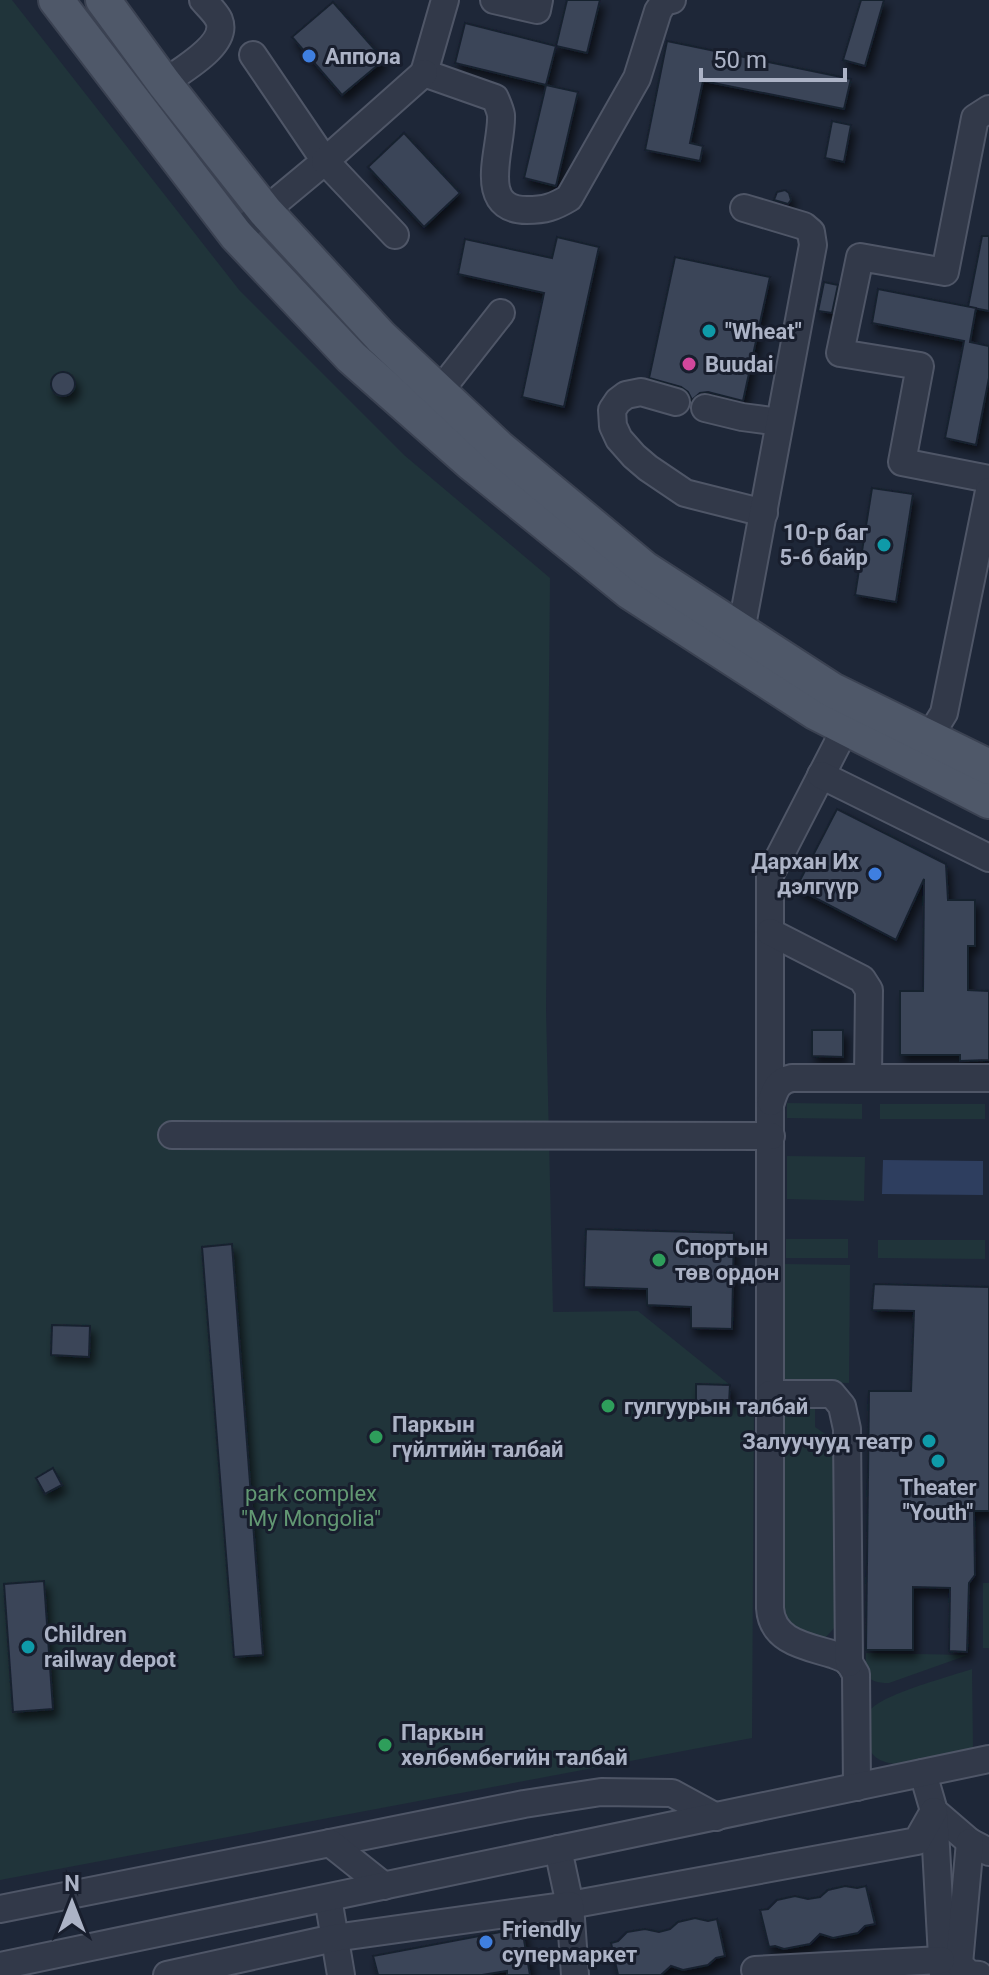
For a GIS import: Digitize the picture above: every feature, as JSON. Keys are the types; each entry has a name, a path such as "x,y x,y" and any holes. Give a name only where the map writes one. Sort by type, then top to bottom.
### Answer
{"main road":[{"path":"56,0 236,235 351,357 483,473 630,592 815,712 989,801"},
{"path":"103,0 265,211 381,337 498,447 645,569 832,690 989,767"}],"street":[{"path":"164,83 214,46 221,34 219,20 203,0"},
{"path":"236,235 424,73 445,0"},
{"path":"494,0 537,10 539,0"},
{"path":"424,73 495,98 501,113 494,175 497,195 508,206 520,210 554,208 569,198 637,78 658,11 664,2 672,0"},
{"path":"253,55 325,161 395,235"},
{"path":"989,109 975,118 945,272 860,257 840,353 920,366 902,462 989,479"},
{"path":"741,631 813,241 809,229 804,226 744,208"},
{"path":"439,392 501,313"},
{"path":"676,402 641,392 626,395 612,410 613,426 619,439 648,468 685,493 764,513"},
{"path":"705,408 779,422"},
{"path":"928,739 944,713 989,491"},
{"path":"845,729 770,875 770,1619 775,1629 797,1644 839,1657 849,1663 856,1674 857,1787"},
{"path":"821,775 989,858"},
{"path":"770,932 862,979 866,984 869,990 868,1078"},
{"path":"771,1102 775,1089 784,1080 792,1078 989,1078"},
{"path":"172,1135 771,1136"},
{"path":"770,1394 832,1394 842,1406 847,1429 849,1663"},
{"path":"0,1966 989,1759"},
{"path":"755,1970 942,1968 934,1811 923,1773"},
{"path":"0,1909 524,1804 601,1792 672,1793 716,1817"},
{"path":"934,1811 980,1847 959,1964 969,1974 979,1975"},
{"path":"167,1975 334,1938 570,1905 917,1841 934,1811"},
{"path":"330,1843 384,1886"},
{"path":"558,1849 570,1905 575,1975"},
{"path":"328,1898 341,1975"}],"green space":[{"name":"park complex \"My Mongolia\"","path":"0,0 12,0 240,291 404,455 550,578 546,1010 553,1312 638,1311 730,1385 729,1403 754,1404 752,1738 0,1880"},
{"path":"787,1103 862,1104 862,1119 787,1118"},
{"path":"880,1104 985,1104 985,1119 880,1119"},
{"path":"787,1156 865,1157 864,1201 787,1199"},
{"path":"786,1239 848,1239 848,1258 786,1258"},
{"path":"878,1240 985,1240 985,1259 878,1258"},
{"path":"785,1264 850,1265 849,1383 784,1382"},
{"path":"785,1397 815,1397 815,1427 837,1442 838,1623 823,1639 809,1643 802,1643 780,1610"},
{"path":"983,1583 989,1583 989,1648 983,1648"},
{"path":"866,1653 968,1655 889,1683 875,1681 868,1676"},
{"path":"972,1669 973,1748 894,1764 874,1755 869,1748 866,1723 867,1715 875,1706 900,1693"}],"water":[{"path":"883,1160 983,1161 983,1195 882,1194"}],"building":[{"path":"567,0 600,0 587,53 556,46"},
{"path":"861,0 884,0 865,66 843,60"},
{"path":"333,2 384,60 342,95 292,37"},
{"path":"465,23 556,46 546,85 455,63"},
{"path":"667,41 851,79 844,109 703,81 690,143 703,146 700,161 645,150"},
{"path":"546,85 578,92 556,186 524,178"},
{"path":"832,121 851,125 844,162 825,158"},
{"path":"404,133 460,193 424,227 368,167"},
{"path":"785,190 791,200 788,204 774,200 777,192"},
{"path":"982,236 989,236 989,311 968,307"},
{"path":"557,237 599,247 564,407 522,397 544,293 458,274 465,239 552,258"},
{"name":"\"Wheat\"","path":"675,257 770,277 743,401 708,392 700,393 692,400 681,387 649,378"},
{"path":"824,282 838,285 832,313 818,311"},
{"path":"878,289 976,308 970,342 989,346 989,378 976,445 945,438 964,341 872,323"},
{"path":"63,372 71,376 75,384 71,392 63,396 55,392 51,384 55,376"},
{"name":"10-р баг 5-6 байр","path":"872,488 913,494 896,602 855,595"},
{"path":"837,809 946,864 948,900 975,900 975,946 968,946 968,990 989,991 989,1060 960,1061 960,1055 900,1055 900,991 923,991 924,879 896,940 796,888"},
{"path":"812,1030 843,1030 843,1057 812,1056"},
{"name":"Спортын төв ордон","path":"586,1229 734,1233 732,1329 691,1328 691,1307 647,1305 647,1289 584,1287"},
{"path":"232,1244 263,1655 234,1657 202,1247"},
{"name":"Залуучууд театр","path":"874,1284 989,1287 989,1511 974,1511 975,1575 969,1583 967,1652 949,1651 950,1588 913,1587 913,1650 866,1650 869,1391 911,1391 914,1311 872,1310"},
{"path":"52,1325 90,1326 89,1357 51,1355"},
{"path":"696,1384 730,1385 729,1403 696,1402"},
{"path":"53,1468 62,1485 45,1494 36,1478"},
{"name":"Children railway depot","path":"44,1581 53,1709 13,1712 4,1584"},
{"path":"866,1886 875,1924 865,1926 858,1933 833,1938 820,1934 810,1944 784,1949 769,1947 760,1910 768,1909 777,1900 795,1896 808,1899 820,1897 828,1890"},
{"path":"695,1918 708,1921 717,1919 725,1956 716,1958 708,1965 683,1970 671,1966 661,1975 618,1975 611,1943 627,1932 645,1929 659,1932 670,1929 678,1922"},
{"name":"Friendly супермаркет","path":"522,1928 530,1975 507,1975 507,1971 482,1975 378,1975 373,1956"}],"place":[{"name":"Аппола","path":"309,56"},
{"name":"\"Wheat\"","path":"709,331"},
{"name":"Buudai","path":"689,364"},
{"name":"10-р баг 5-6 байр","path":"884,545"},
{"name":"Дархан Их дэлгүүр","path":"875,874"},
{"name":"Спортын төв ордон","path":"659,1260"},
{"name":"гулгуурын талбай","path":"608,1406"},
{"name":"Паркын гүйлтийн талбай","path":"376,1437"},
{"name":"Залуучууд театр","path":"929,1441"},
{"name":"Theater \"Youth\"","path":"938,1461"},
{"name":"Children railway depot","path":"28,1647"},
{"name":"Паркын хөлбөмбөгийн талбай","path":"385,1745"},
{"name":"Friendly супермаркет","path":"486,1942"}]}
